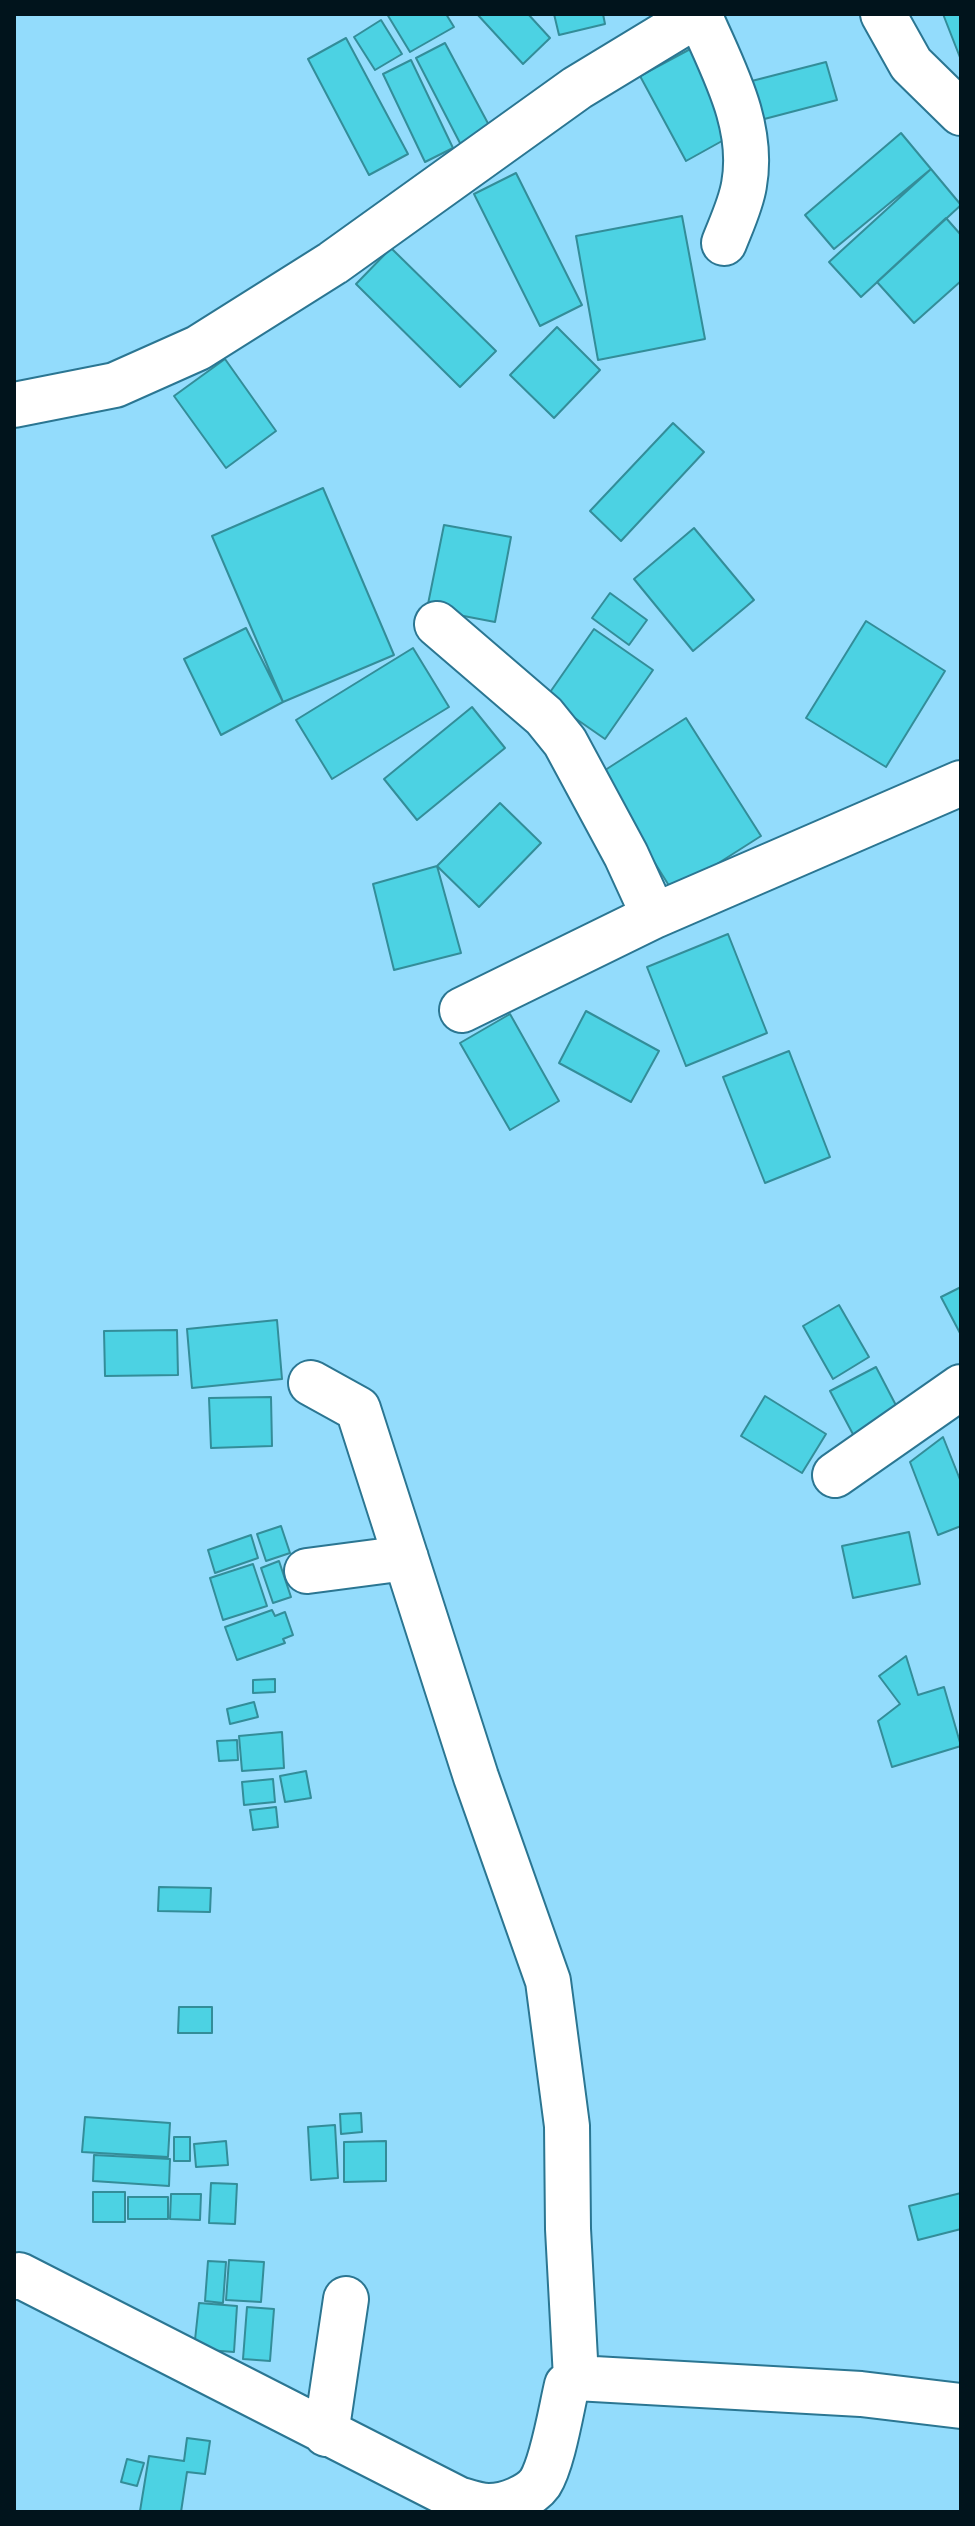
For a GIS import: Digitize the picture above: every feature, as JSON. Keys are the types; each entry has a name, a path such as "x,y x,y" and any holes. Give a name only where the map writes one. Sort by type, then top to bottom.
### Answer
{"street":[{"path":"14,405 115,385 198,348 333,263 577,88 699,14 743,124 746,156 744,186 724,243"},
{"path":"883,14 911,64 961,113"},
{"path":"437,624 544,716 565,742 626,855 654,916"},
{"path":"462,1010 654,916 961,783"},
{"path":"311,1383 358,1409 476,1777 548,1981 567,2126 568,2229 576,2378"},
{"path":"835,1475 961,1387"},
{"path":"307,1571 406,1558"},
{"path":"14,2277 19,2275 458,2499 488,2506 526,2495 540,2483 567,2385 576,2378 861,2394 961,2406"},
{"path":"326,2434 346,2299"}],"building":[{"path":"387,14 446,14 454,27 410,52"},
{"path":"477,14 528,14 550,38 523,64"},
{"path":"554,14 603,14 605,24 559,35"},
{"path":"943,14 961,14 961,60"},
{"path":"381,20 402,54 375,70 354,37"},
{"path":"346,38 408,154 369,175 308,59"},
{"path":"445,43 491,129 461,145 416,58"},
{"path":"694,47 740,131 686,161 640,76"},
{"path":"411,60 453,148 425,162 383,74"},
{"path":"826,62 837,100 749,123 740,84"},
{"path":"901,133 931,169 834,249 805,215"},
{"path":"931,169 961,205 861,297 829,262"},
{"path":"516,173 582,305 540,326 474,194"},
{"path":"682,216 705,339 598,360 576,236"},
{"path":"946,218 961,235 961,281 914,323 877,282"},
{"path":"391,248 496,351 460,387 356,284"},
{"path":"557,327 600,370 554,418 510,375"},
{"path":"225,359 276,431 226,468 174,396"},
{"path":"673,423 704,452 621,541 590,511"},
{"path":"323,488 394,655 283,702 212,536"},
{"path":"444,525 511,537 495,622 427,609"},
{"path":"694,528 754,600 693,651 634,579"},
{"path":"610,593 647,620 629,645 592,618"},
{"path":"866,621 945,671 886,767 806,718"},
{"path":"246,628 283,702 221,735 184,659"},
{"path":"594,629 653,670 605,739 546,698"},
{"path":"413,648 449,707 332,779 296,720"},
{"path":"472,707 505,748 417,820 384,779"},
{"path":"686,718 761,836 673,892 599,774"},
{"path":"500,803 541,843 479,907 437,866"},
{"path":"437,866 461,953 394,970 373,884"},
{"path":"728,934 767,1033 686,1066 647,967"},
{"path":"586,1011 659,1051 631,1102 559,1063"},
{"path":"510,1014 559,1101 510,1130 460,1043"},
{"path":"789,1051 830,1157 765,1183 723,1077"},
{"path":"961,1287 961,1335 941,1297"},
{"path":"839,1305 869,1357 833,1379 803,1326"},
{"path":"277,1320 282,1379 192,1388 187,1329"},
{"path":"177,1330 178,1375 105,1376 104,1331"},
{"path":"876,1367 900,1413 855,1438 830,1391"},
{"path":"765,1396 826,1434 802,1473 741,1436"},
{"path":"271,1397 272,1446 211,1448 209,1398"},
{"path":"943,1437 961,1482 961,1526 938,1535 910,1462"},
{"path":"281,1526 290,1553 266,1561 257,1534"},
{"path":"909,1532 920,1584 853,1598 842,1546"},
{"path":"251,1535 258,1558 215,1573 208,1550"},
{"path":"279,1561 291,1597 273,1603 261,1568"},
{"path":"253,1564 267,1606 223,1620 210,1578"},
{"path":"272,1610 275,1616 285,1612 293,1635 283,1639 285,1643 237,1660 225,1627"},
{"path":"906,1656 918,1695 944,1687 961,1746 892,1767 878,1721 900,1704 879,1676"},
{"path":"275,1679 275,1692 253,1693 253,1680"},
{"path":"254,1702 258,1717 230,1724 227,1709"},
{"path":"282,1732 284,1768 242,1771 239,1736"},
{"path":"237,1740 238,1760 219,1761 217,1741"},
{"path":"306,1771 311,1798 285,1802 280,1776"},
{"path":"273,1779 275,1802 244,1805 242,1782"},
{"path":"276,1807 278,1827 253,1830 250,1810"},
{"path":"159,1887 211,1888 210,1912 158,1911"},
{"path":"179,2007 212,2007 212,2033 178,2033"},
{"path":"361,2113 362,2132 341,2134 340,2114"},
{"path":"85,2117 170,2123 168,2157 82,2152"},
{"path":"335,2125 338,2178 311,2180 308,2127"},
{"path":"174,2137 190,2137 190,2161 174,2161"},
{"path":"226,2141 228,2165 196,2167 194,2144"},
{"path":"386,2141 386,2181 344,2182 344,2142"},
{"path":"94,2155 170,2159 169,2186 93,2181"},
{"path":"211,2183 237,2184 235,2224 209,2223"},
{"path":"93,2192 125,2192 125,2222 93,2222"},
{"path":"961,2193 961,2229 918,2240 909,2206"},
{"path":"171,2194 201,2194 200,2220 170,2219"},
{"path":"128,2197 168,2197 168,2219 128,2219"},
{"path":"229,2260 264,2262 261,2302 226,2300"},
{"path":"208,2261 226,2262 223,2303 205,2301"},
{"path":"199,2303 237,2306 234,2352 194,2349"},
{"path":"247,2307 274,2309 270,2361 243,2359"},
{"path":"187,2438 210,2441 205,2474 187,2472 181,2512 140,2511 149,2456 184,2461"},
{"path":"127,2459 144,2463 137,2486 121,2482"}]}
